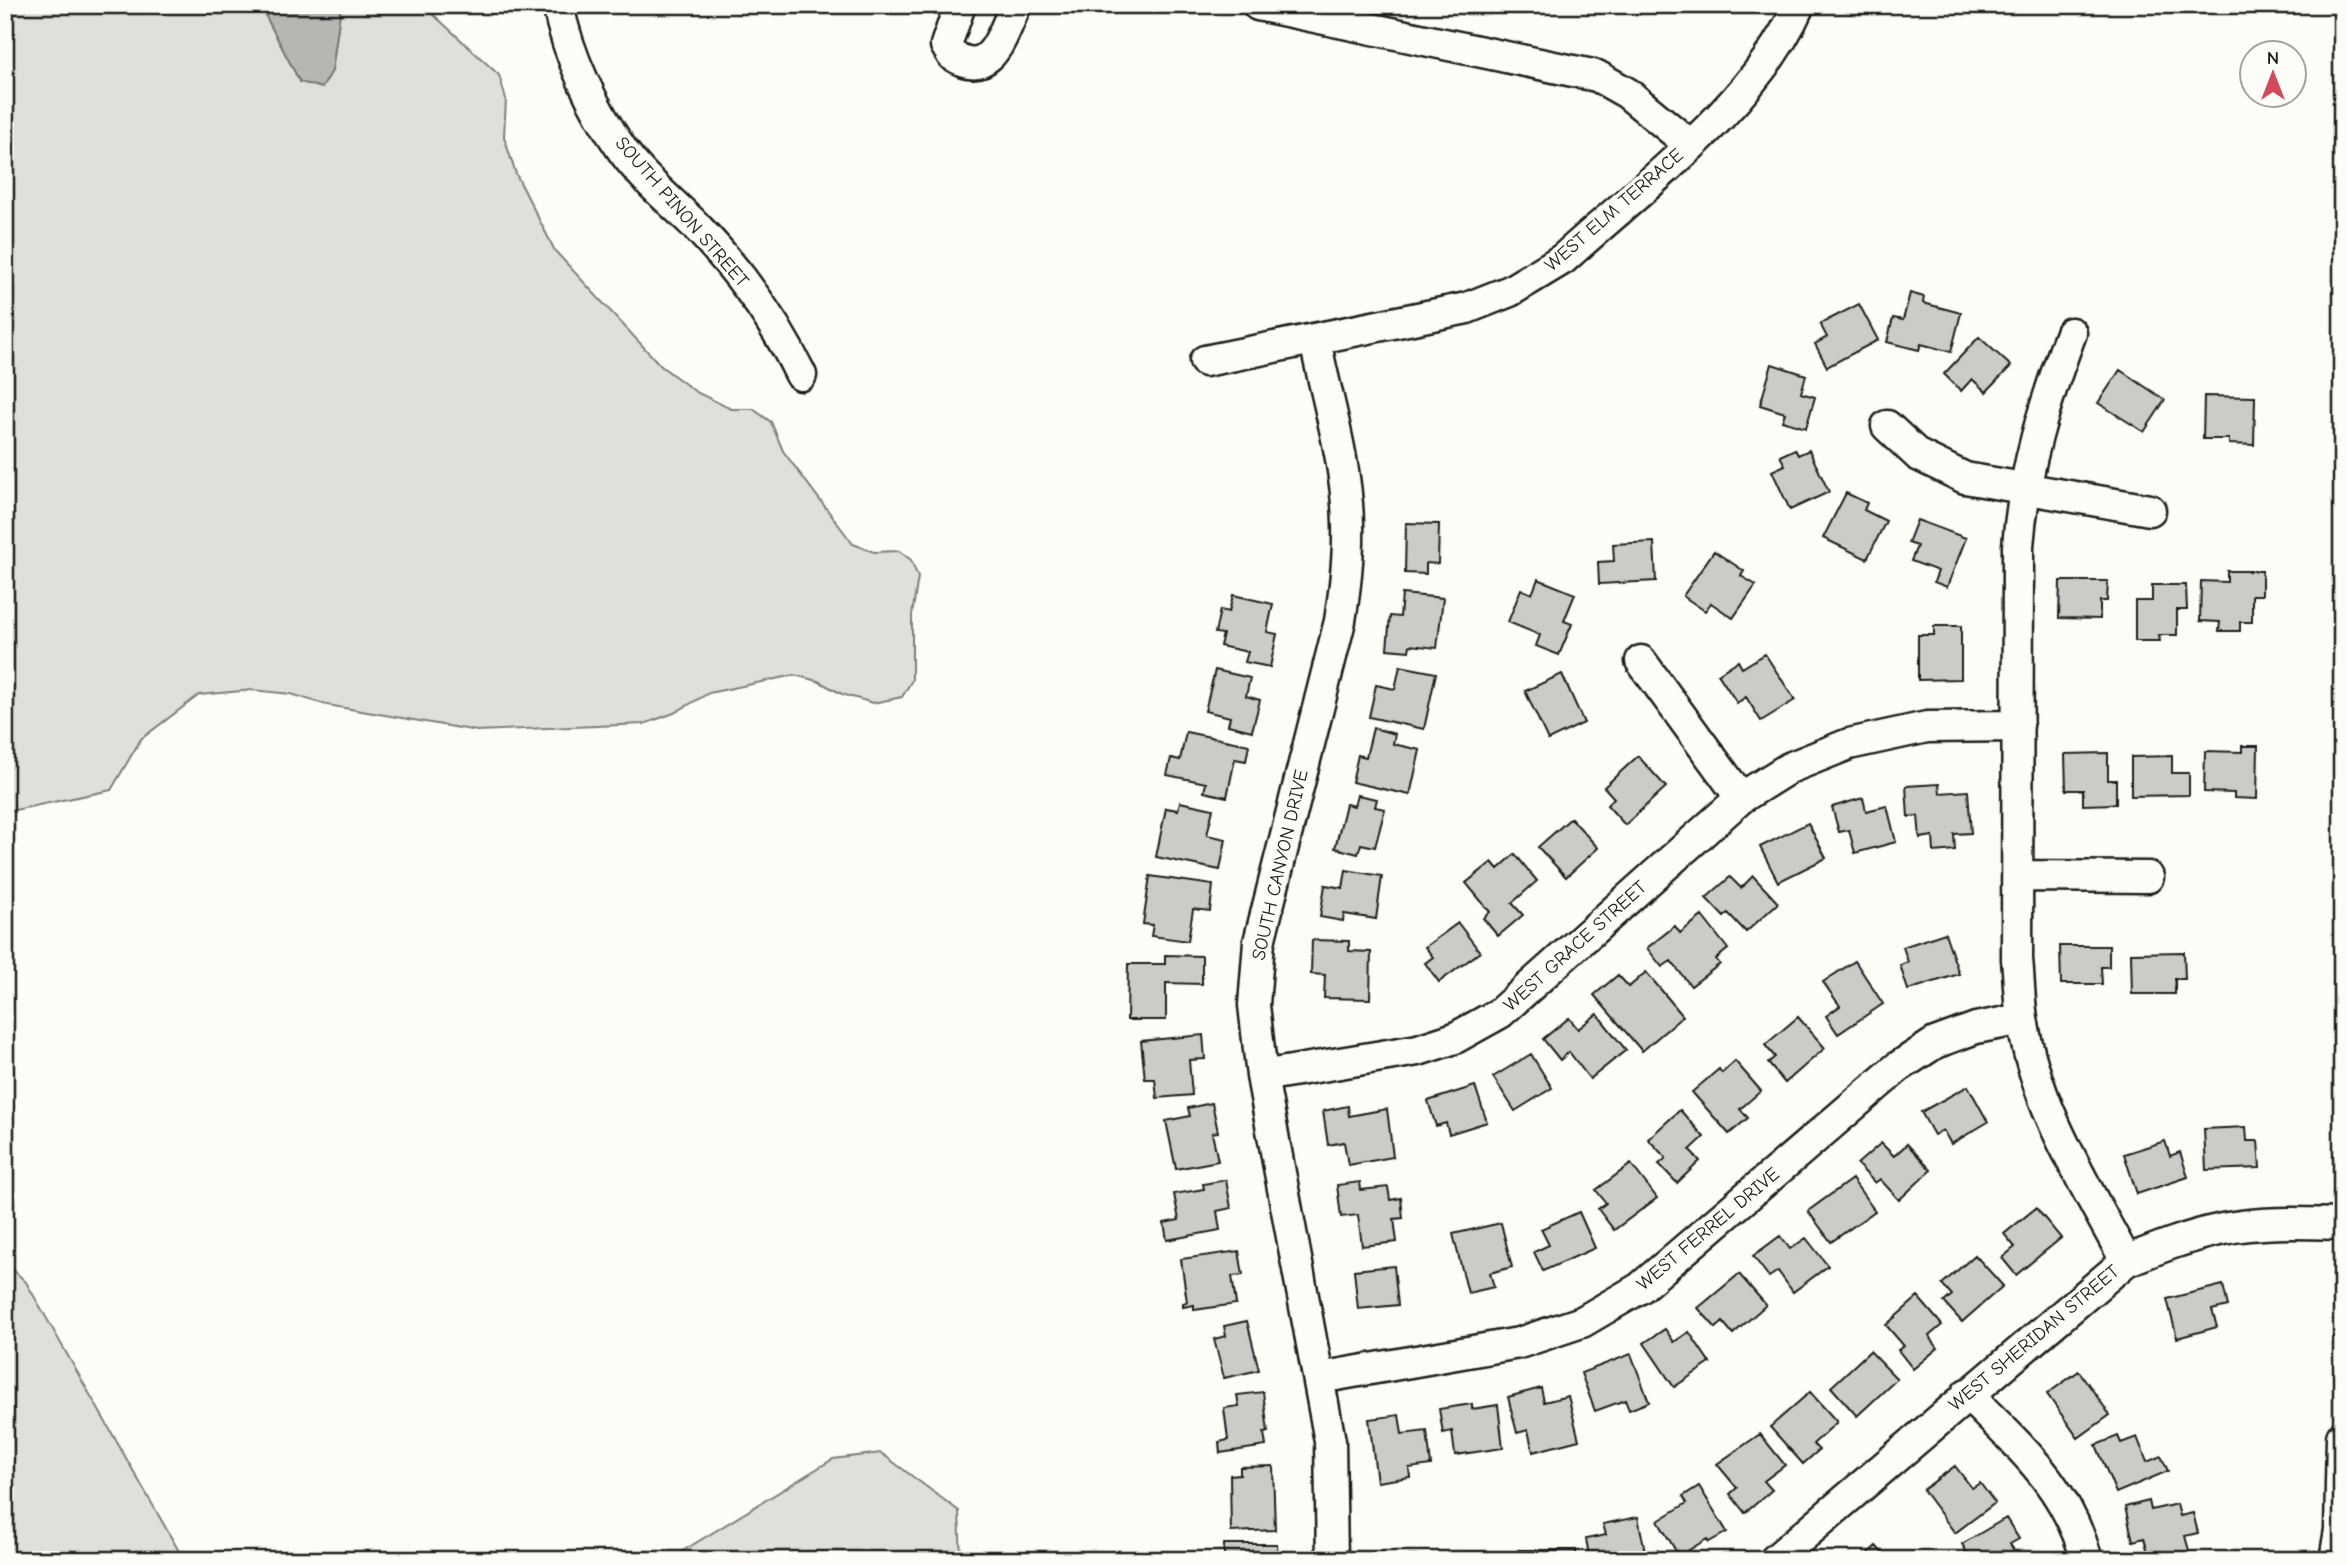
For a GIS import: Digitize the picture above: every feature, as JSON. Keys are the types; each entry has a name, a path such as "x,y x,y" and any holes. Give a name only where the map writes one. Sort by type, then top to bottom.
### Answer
{"street":[{"name":"SOUTH PINON STREET","path":"558,5 564,32 594,104 623,151 650,183 698,228 752,293 779,330 801,375"},
{"path":"960,5 946,45 952,55 973,64 986,60 994,52 1016,5"},
{"path":"1258,5 1597,76 1627,93 1689,144"},
{"name":"WEST ELM TERRACE","path":"1205,361 1445,314 1510,291 1563,259 1744,90 1775,50 1799,5"},
{"path":"2071,333 2043,406 2022,491 2018,546 2017,959 2022,1019 2040,1088 2068,1154 2126,1261"},
{"name":"SOUTH CANYON DRIVE","path":"1315,340 1343,475 1348,523 1346,577 1340,621 1259,942 1254,1005 1262,1076 1330,1441 1332,1560"},
{"path":"1887,426 1917,456 1953,472 2022,491 2150,510"},
{"path":"1641,661 1741,798"},
{"name":"WEST GRACE STREET","path":"1262,1076 1418,1050 1455,1038 1500,1013 1741,798 1789,768 1849,744 1927,727 2018,726"},
{"path":"2018,876 2148,877"},
{"name":"WEST FERREL DRIVE","path":"1319,1378 1519,1343 1582,1322 1640,1288 1898,1067 1935,1042 1976,1028 2022,1019"},
{"name":"WEST SHERIDAN STREET","path":"1775,1560 2126,1261 2175,1242 2225,1228 2298,1223 2342,1224"},
{"path":"1967,1394 2046,1474 2071,1513 2087,1560"},
{"path":"2335,1560 2340,1530 2342,1437"}],"shaded area":[{"path":"5,5 260,5 300,82 332,71 341,5 423,5 499,75 506,99 504,137 516,174 555,251 661,366 696,392 731,409 753,409 771,422 783,451 853,544 874,552 899,551 911,560 918,577 912,615 912,680 902,697 873,703 842,694 818,681 794,675 709,693 674,713 644,724 477,731 327,705 291,694 252,690 199,695 141,739 111,790 5,812"},
{"path":"260,5 341,5 332,71 322,88 300,82"},
{"path":"5,1262 26,1282 184,1560 5,1560"},
{"path":"881,1453 959,1511 961,1560 668,1560 833,1459"}],"building":[{"path":"1910,293 1924,297 1923,303 1961,313 1951,352 1921,344 1919,350 1887,342 1893,318 1903,320"},
{"path":"1859,304 1878,340 1827,367 1815,344 1827,337 1820,324"},
{"path":"1979,337 2011,366 1986,392 1972,379 1961,391 1944,374"},
{"path":"1772,364 1806,375 1801,393 1815,397 1806,428 1782,421 1785,413 1760,405"},
{"path":"2120,370 2165,400 2144,432 2098,403"},
{"path":"2204,396 2255,397 2254,445 2229,444 2229,439 2203,439"},
{"path":"1795,449 1798,455 1809,450 1829,492 1790,510 1772,471 1785,465 1780,456"},
{"path":"1846,493 1867,503 1864,510 1886,521 1867,559 1823,538"},
{"path":"1917,520 1966,538 1947,587 1934,582 1938,571 1911,561 1917,546 1908,543"},
{"path":"1406,523 1439,524 1438,564 1426,563 1426,574 1405,573"},
{"path":"1654,542 1656,581 1599,584 1598,562 1614,561 1613,544"},
{"path":"1714,551 1744,571 1741,576 1756,585 1733,618 1711,603 1705,611 1683,596"},
{"path":"2227,571 2262,571 2262,595 2252,595 2252,622 2240,622 2240,631 2219,631 2220,622 2200,621 2201,581 2227,582"},
{"path":"1538,579 1575,594 1564,621 1572,624 1559,655 1536,646 1540,635 1508,622 1521,589 1532,594"},
{"path":"2060,581 2108,581 2107,601 2100,601 2100,619 2059,618"},
{"path":"2152,585 2186,585 2187,610 2177,610 2177,635 2159,635 2160,641 2135,641 2135,601 2152,601"},
{"path":"1402,594 1443,598 1437,648 1410,645 1409,651 1387,649 1390,616 1400,617"},
{"path":"1233,595 1273,604 1267,632 1277,634 1270,667 1245,662 1248,652 1220,646 1223,634 1215,633 1220,610 1229,612"},
{"path":"1934,626 1961,626 1961,679 1918,680 1918,635 1934,635"},
{"path":"1765,654 1795,700 1761,721 1746,697 1737,703 1718,674 1738,661 1742,668"},
{"path":"1400,666 1436,673 1424,729 1369,717 1376,685 1395,689"},
{"path":"1215,670 1250,678 1246,696 1260,700 1252,731 1228,725 1230,717 1205,711"},
{"path":"1562,674 1584,723 1548,740 1525,691"},
{"path":"1373,728 1395,734 1393,744 1420,750 1410,795 1352,782 1358,755 1366,757"},
{"path":"1186,732 1249,745 1246,761 1235,759 1227,797 1204,792 1206,783 1167,775 1171,758 1180,760"},
{"path":"2242,746 2258,746 2257,799 2234,798 2234,793 2204,792 2205,751 2242,752"},
{"path":"2108,753 2108,780 2116,780 2116,804 2083,805 2083,790 2066,790 2065,754"},
{"path":"1638,756 1666,787 1625,825 1607,805 1614,798 1604,787"},
{"path":"2172,756 2172,773 2189,773 2189,795 2131,796 2131,757"},
{"path":"1939,784 1940,793 1968,791 1971,833 1954,834 1955,850 1934,852 1933,836 1920,838 1918,816 1908,817 1906,786"},
{"path":"1357,795 1377,799 1375,807 1385,809 1375,847 1361,844 1358,854 1335,848 1346,804 1354,806"},
{"path":"1863,798 1866,811 1887,806 1896,842 1855,853 1849,830 1839,832 1832,807"},
{"path":"1180,802 1213,809 1207,835 1226,839 1220,870 1156,857 1166,808 1178,810"},
{"path":"1571,818 1598,848 1566,877 1538,847"},
{"path":"1808,823 1826,858 1778,882 1760,847"},
{"path":"1515,854 1537,881 1512,903 1523,915 1498,936 1483,918 1490,912 1466,883 1492,862 1498,869"},
{"path":"1346,870 1382,876 1376,919 1344,914 1343,921 1320,917 1325,885 1343,888"},
{"path":"1150,876 1213,885 1210,911 1193,909 1188,941 1151,936 1153,925 1143,924"},
{"path":"1753,876 1778,903 1746,932 1728,913 1724,917 1706,898 1730,877 1741,888"},
{"path":"1702,916 1728,949 1716,959 1720,964 1691,986 1671,961 1662,967 1647,948 1675,926 1680,933"},
{"path":"1458,923 1480,952 1439,982 1425,963 1433,957 1425,947"},
{"path":"1945,933 1959,974 1908,990 1900,965 1908,962 1903,947"},
{"path":"1312,940 1349,941 1349,951 1371,952 1370,999 1324,998 1325,975 1311,974"},
{"path":"2060,946 2109,946 2109,967 2101,967 2102,984 2061,984"},
{"path":"2184,952 2185,979 2175,979 2175,994 2132,994 2131,953"},
{"path":"1165,955 1202,956 1202,984 1166,983 1166,1020 1127,1020 1128,964 1165,964"},
{"path":"1855,961 1883,1004 1838,1034 1826,1016 1840,1006 1823,982"},
{"path":"1646,972 1683,1016 1642,1051 1594,995 1618,975 1629,987"},
{"path":"1597,1014 1626,1050 1590,1079 1569,1052 1560,1060 1543,1039 1569,1018 1578,1029"},
{"path":"1798,1017 1825,1048 1785,1083 1768,1063 1775,1057 1765,1045"},
{"path":"1203,1035 1205,1059 1189,1060 1192,1095 1157,1098 1155,1079 1145,1079 1141,1041"},
{"path":"1531,1054 1552,1088 1515,1111 1493,1077"},
{"path":"1735,1061 1761,1091 1740,1109 1748,1118 1729,1134 1692,1092 1719,1069 1722,1073"},
{"path":"1475,1086 1487,1122 1449,1134 1446,1123 1436,1126 1428,1101"},
{"path":"1968,1086 1988,1122 1951,1144 1943,1130 1934,1135 1921,1112"},
{"path":"1212,1103 1218,1132 1212,1133 1218,1161 1176,1169 1166,1121 1190,1116 1188,1108"},
{"path":"1348,1106 1349,1116 1387,1109 1393,1157 1348,1165 1344,1142 1328,1145 1323,1111"},
{"path":"1680,1110 1704,1137 1690,1150 1700,1161 1677,1183 1659,1164 1666,1158 1648,1139"},
{"path":"2246,1127 2247,1141 2258,1141 2260,1168 2206,1170 2204,1129"},
{"path":"2165,1141 2170,1156 2180,1152 2188,1177 2137,1194 2124,1154"},
{"path":"1881,1143 1894,1156 1907,1144 1931,1170 1899,1200 1880,1179 1875,1183 1857,1164"},
{"path":"1631,1164 1657,1198 1614,1230 1598,1209 1606,1203 1596,1190"},
{"path":"1852,1179 1875,1211 1831,1242 1808,1211"},
{"path":"1226,1180 1231,1208 1217,1211 1220,1230 1167,1240 1164,1223 1179,1220 1174,1194 1204,1189 1203,1184"},
{"path":"1360,1182 1361,1190 1388,1187 1390,1200 1401,1198 1403,1218 1394,1219 1397,1242 1362,1246 1358,1215 1341,1217 1337,1185"},
{"path":"2036,1208 2061,1238 2016,1275 2002,1258 2015,1247 2004,1234"},
{"path":"1579,1212 1595,1248 1543,1271 1534,1252 1549,1245 1541,1229"},
{"path":"1501,1223 1512,1267 1490,1273 1494,1287 1468,1293 1453,1234"},
{"path":"1780,1236 1790,1249 1806,1238 1828,1266 1793,1292 1778,1271 1769,1277 1753,1256"},
{"path":"1239,1251 1243,1275 1232,1276 1236,1304 1194,1310 1194,1305 1183,1307 1183,1303 1187,1302 1181,1259"},
{"path":"1975,1255 2003,1286 1962,1322 1944,1302 1952,1295 1942,1284"},
{"path":"1394,1266 1398,1305 1358,1309 1354,1270"},
{"path":"1739,1274 1766,1305 1733,1334 1723,1322 1716,1328 1698,1308"},
{"path":"2223,1285 2228,1306 2212,1310 2217,1327 2177,1338 2167,1299"},
{"path":"1918,1297 1942,1325 1929,1336 1938,1348 1913,1369 1898,1350 1904,1346 1886,1325"},
{"path":"1247,1321 1259,1370 1224,1378 1214,1339 1226,1336 1224,1326"},
{"path":"1665,1329 1674,1342 1689,1332 1710,1363 1674,1387 1644,1343"},
{"path":"1870,1351 1897,1379 1857,1416 1831,1387"},
{"path":"1631,1354 1649,1402 1629,1410 1625,1400 1595,1411 1581,1373"},
{"path":"2079,1371 2110,1415 2078,1438 2047,1394"},
{"path":"1541,1388 1544,1402 1568,1396 1579,1440 1533,1452 1528,1430 1517,1433 1508,1397"},
{"path":"1263,1392 1268,1432 1264,1433 1266,1446 1220,1453 1219,1442 1228,1440 1224,1408 1239,1406 1237,1395"},
{"path":"1810,1392 1837,1422 1813,1444 1819,1450 1803,1464 1770,1427"},
{"path":"1472,1404 1472,1409 1498,1405 1503,1448 1455,1455 1452,1431 1443,1433 1439,1409"},
{"path":"1399,1415 1402,1434 1427,1431 1431,1465 1409,1468 1410,1477 1377,1482 1369,1419"},
{"path":"1760,1434 1785,1465 1764,1481 1772,1490 1745,1513 1730,1494 1737,1488 1717,1464"},
{"path":"2118,1436 2121,1443 2137,1437 2147,1462 2161,1456 2168,1471 2116,1493 2096,1445"},
{"path":"1273,1466 1275,1530 1231,1532 1230,1475 1240,1474 1240,1467"},
{"path":"1955,1466 1972,1488 1980,1483 1995,1503 1955,1533 1923,1490"},
{"path":"1699,1486 1727,1532 1709,1542 1707,1539 1679,1556 1658,1521 1687,1503 1683,1496"},
{"path":"2149,1501 2151,1510 2177,1504 2180,1516 2193,1513 2198,1533 2185,1536 2190,1554 2168,1560 2150,1560 2144,1538 2133,1541 2125,1507"},
{"path":"1638,1517 1645,1552 1657,1550 1659,1560 1590,1560 1586,1539 1606,1535 1603,1524"},
{"path":"2006,1518 2019,1539 2010,1544 2020,1560 1966,1560 1970,1558 1962,1544"},
{"path":"1224,1544 1277,1544 1278,1560 1224,1560"},
{"path":"1876,1546 1889,1560 1861,1560"},
{"path":"1518,1550 1576,1550 1576,1560 1518,1560"},
{"path":"1460,1552 1505,1552 1505,1560 1460,1560"},
{"path":"1396,1556 1437,1556 1437,1560 1396,1560"}]}
